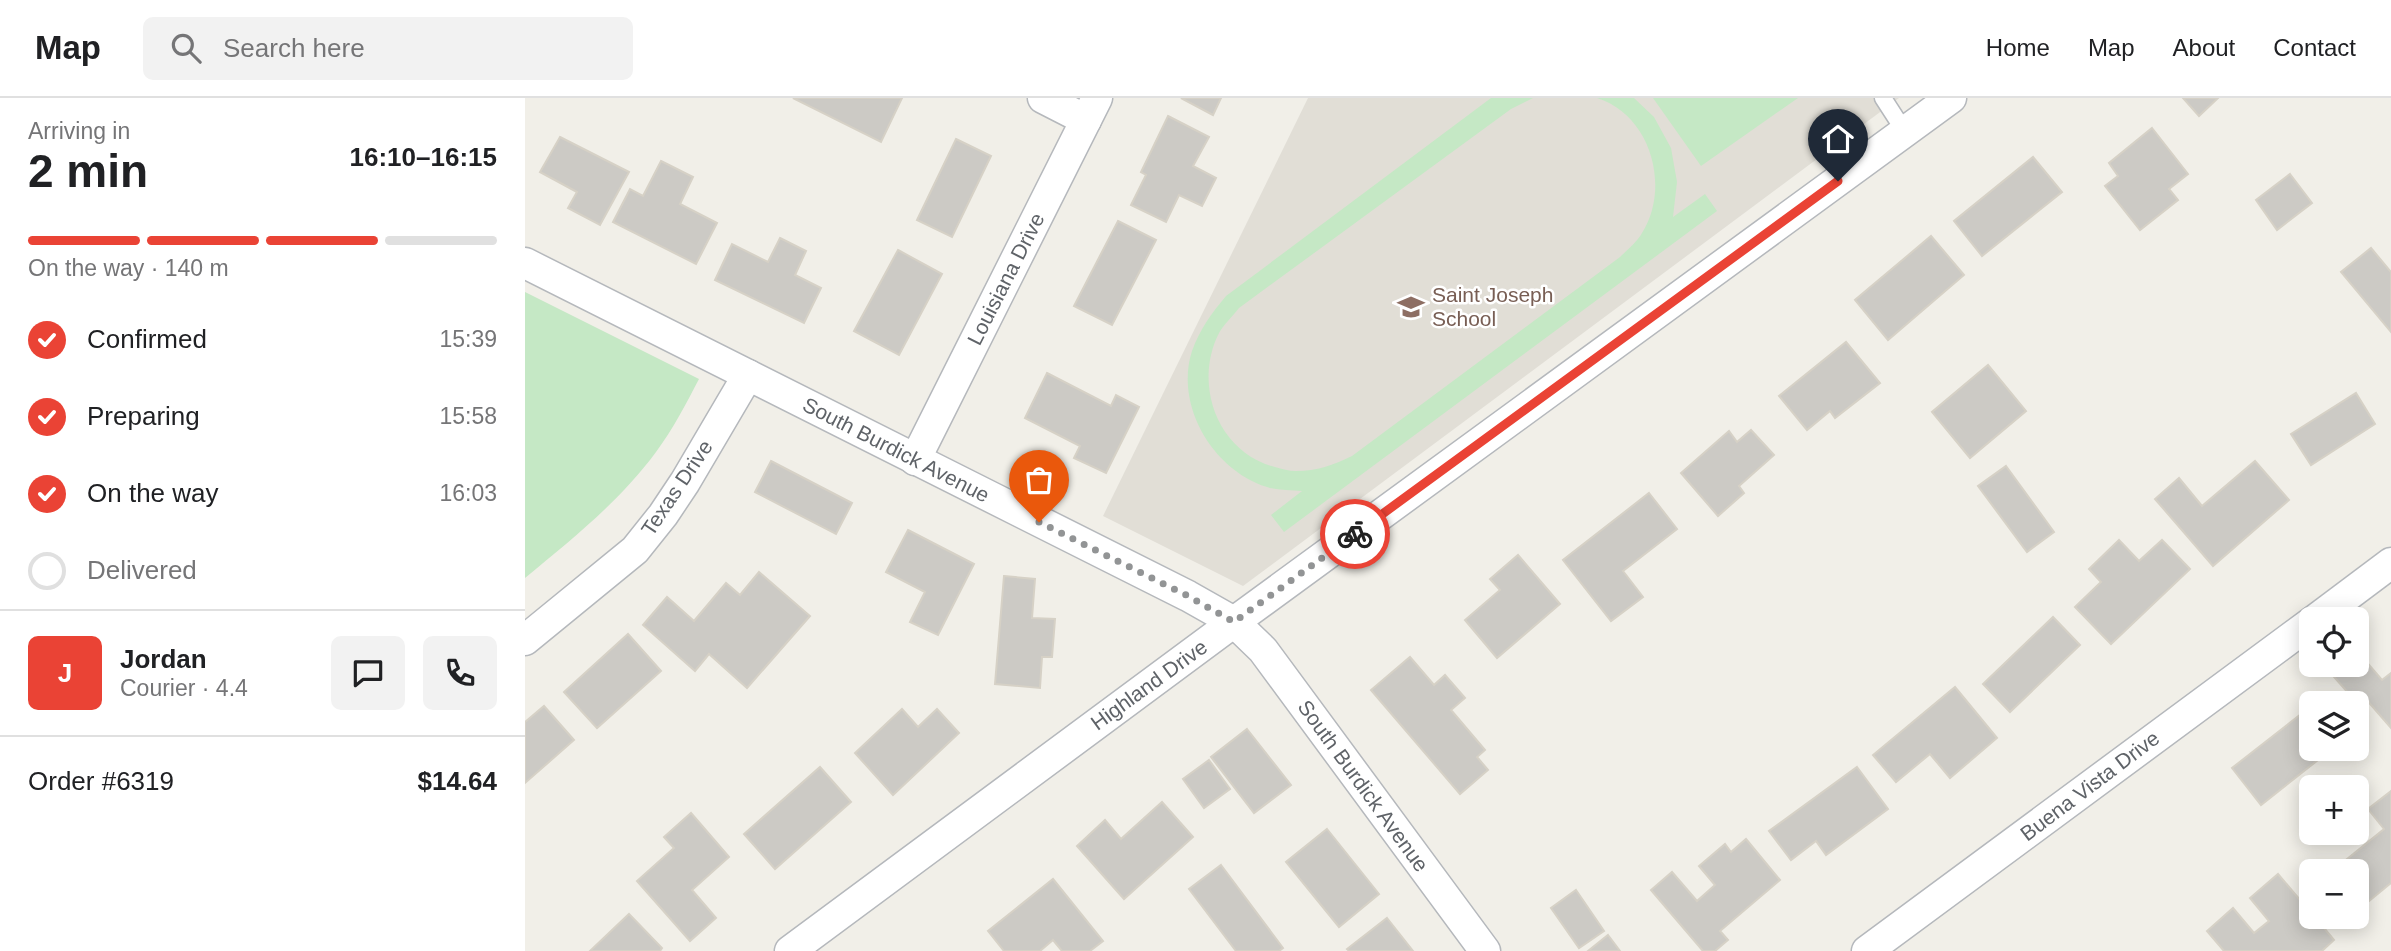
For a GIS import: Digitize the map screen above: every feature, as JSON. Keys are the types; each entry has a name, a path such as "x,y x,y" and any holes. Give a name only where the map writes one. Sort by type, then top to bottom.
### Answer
{"street":[{"path":"1043,98 1092,109"},
{"name":"Highland Drive","path":"790,951 1234,622 1951,98"},
{"name":"Louisiana Drive","path":"915,460 1092,109"},
{"name":"South Burdick Avenue","path":"525,263 1188,596 1234,622 1263,650 1485,951"},
{"name":"Texas Drive","path":"525,640 635,550 685,482 748,375"},
{"name":"Buena Vista Drive","path":"2332,607 2391,564"},
{"name":"Buena Vista Drive","path":"1867,951 2299,631"}],"lane":[{"path":"1882,98 1905,132"}],"shaded area":[{"name":"Saint Joseph School","path":"1308,98 1899,98 1243,586 1103,516"}],"green space":[{"path":"1491,98 1533,98 1511,109 1239,308 1219,333 1209,373 1215,414 1238,447 1255,459 1296,471 1325,467 1352,456 1620,257 1635,243 1651,215 1655,195 1651,155 1643,136 1631,120 1616,107 1597,98 1634,98 1654,117 1671,148 1677,182 1673,217 1705,194 1717,211 1284,532 1271,515 1302,491 1270,488 1250,480 1232,468 1216,453 1194,415 1188,372 1192,351 1199,336 1226,296"},
{"path":"1653,98 1798,98 1701,166"},
{"path":"525,292 699,379 668,434 642,470 594,519 525,578"}],"building":[{"path":"793,98 902,98 881,142"},
{"path":"1181,98 1221,98 1213,115"},
{"path":"2183,98 2218,98 2199,116"},
{"path":"1168,116 1209,137 1193,166 1216,178 1202,206 1179,195 1166,222 1131,205 1146,175 1141,172"},
{"path":"2152,128 2188,174 2169,189 2178,200 2140,230 2105,186 2118,176 2109,163"},
{"path":"560,137 629,172 600,225 568,208 577,192 540,172"},
{"path":"956,139 991,156 952,237 917,220"},
{"path":"2033,157 2062,192 1982,256 1954,221"},
{"path":"661,161 693,177 680,204 717,223 696,264 613,222 630,189 643,196"},
{"path":"2290,174 2312,203 2277,230 2256,200"},
{"path":"1118,221 1156,240 1112,325 1074,306"},
{"path":"1931,236 1964,275 1888,340 1855,300"},
{"path":"780,238 806,251 795,275 821,288 804,323 715,280 732,244 768,262"},
{"path":"2371,248 2391,272 2391,332 2341,272"},
{"path":"898,250 942,274 899,355 854,331"},
{"path":"1846,342 1880,383 1835,418 1830,411 1807,430 1779,396"},
{"path":"1988,365 2026,411 1970,458 1932,412"},
{"path":"1047,373 1111,406 1116,395 1139,407 1106,473 1074,458 1080,446 1025,418"},
{"path":"2356,393 2375,424 2311,465 2291,434"},
{"path":"1751,430 1774,455 1739,486 1744,493 1718,516 1681,473 1729,431 1737,442"},
{"path":"771,461 852,503 836,534 755,492"},
{"path":"2255,461 2289,500 2213,566 2155,499 2179,478 2202,506"},
{"path":"2006,466 2054,532 2027,552 1978,486"},
{"path":"1649,493 1677,529 1623,571 1643,597 1611,621 1563,560"},
{"path":"908,530 974,564 938,635 910,622 925,592 886,572"},
{"path":"2119,540 2139,561 2162,540 2190,569 2111,644 2075,607 2101,582 2089,569"},
{"path":"1518,555 1560,604 1497,658 1465,620 1500,590 1490,579"},
{"path":"759,572 810,616 747,688 709,654 695,671 643,625 667,597 694,621 726,583 740,595"},
{"path":"1004,576 1035,579 1032,618 1055,619 1052,657 1042,657 1040,688 995,684"},
{"path":"2053,617 2080,645 2010,712 1983,684"},
{"path":"628,634 661,671 597,728 564,692"},
{"path":"1410,657 1434,685 1445,675 1465,698 1451,710 1485,750 1477,757 1488,770 1460,794 1371,690"},
{"path":"2369,665 2382,680 2391,673 2391,728 2369,703 2369,691 2347,691 2334,677 2369,677"},
{"path":"1955,687 1997,738 1950,778 1930,754 1896,782 1873,755"},
{"path":"544,706 574,740 525,783 525,722"},
{"path":"902,709 918,727 937,709 959,733 893,795 855,753"},
{"path":"2299,716 2299,761 2317,761 2261,805 2232,768"},
{"path":"1247,729 1291,785 1254,813 1211,757"},
{"path":"1209,760 1230,789 1204,808 1183,779"},
{"path":"820,767 851,802 775,869 744,834"},
{"path":"1857,767 1888,809 1826,855 1816,841 1791,860 1769,831"},
{"path":"2391,791 2391,883 2369,901 2369,859 2347,859 2364,845 2369,845 2369,841 2384,829 2369,808"},
{"path":"1162,802 1193,837 1124,899 1077,846 1105,820 1121,839"},
{"path":"691,813 729,857 692,890 716,918 690,941 637,881 674,848 664,837"},
{"path":"1327,829 1379,894 1339,927 1286,862"},
{"path":"1746,839 1780,880 1720,931 1728,940 1715,951 1703,951 1651,890 1672,872 1697,901 1715,885 1699,866 1725,844 1731,852"},
{"path":"1221,865 1283,948 1279,951 1236,951 1189,889"},
{"path":"2278,874 2299,899 2299,929 2325,929 2334,940 2322,951 2224,951 2207,931 2233,908 2254,933 2269,921 2250,898"},
{"path":"1053,879 1103,941 1090,951 1062,951 1053,940 1040,951 1004,951 988,931"},
{"path":"1576,890 1604,931 1579,948 1551,908"},
{"path":"629,914 662,948 660,951 590,951"},
{"path":"1387,918 1413,951 1347,949"},
{"path":"1608,935 1620,951 1588,951"}],"way so far":[{"path":"1039,522 1188,596 1234,622 1355,534"}],"place":[{"name":"Saint Joseph School","path":"1411,307"}],"route":[{"path":"1355,534 1838,181"}]}
